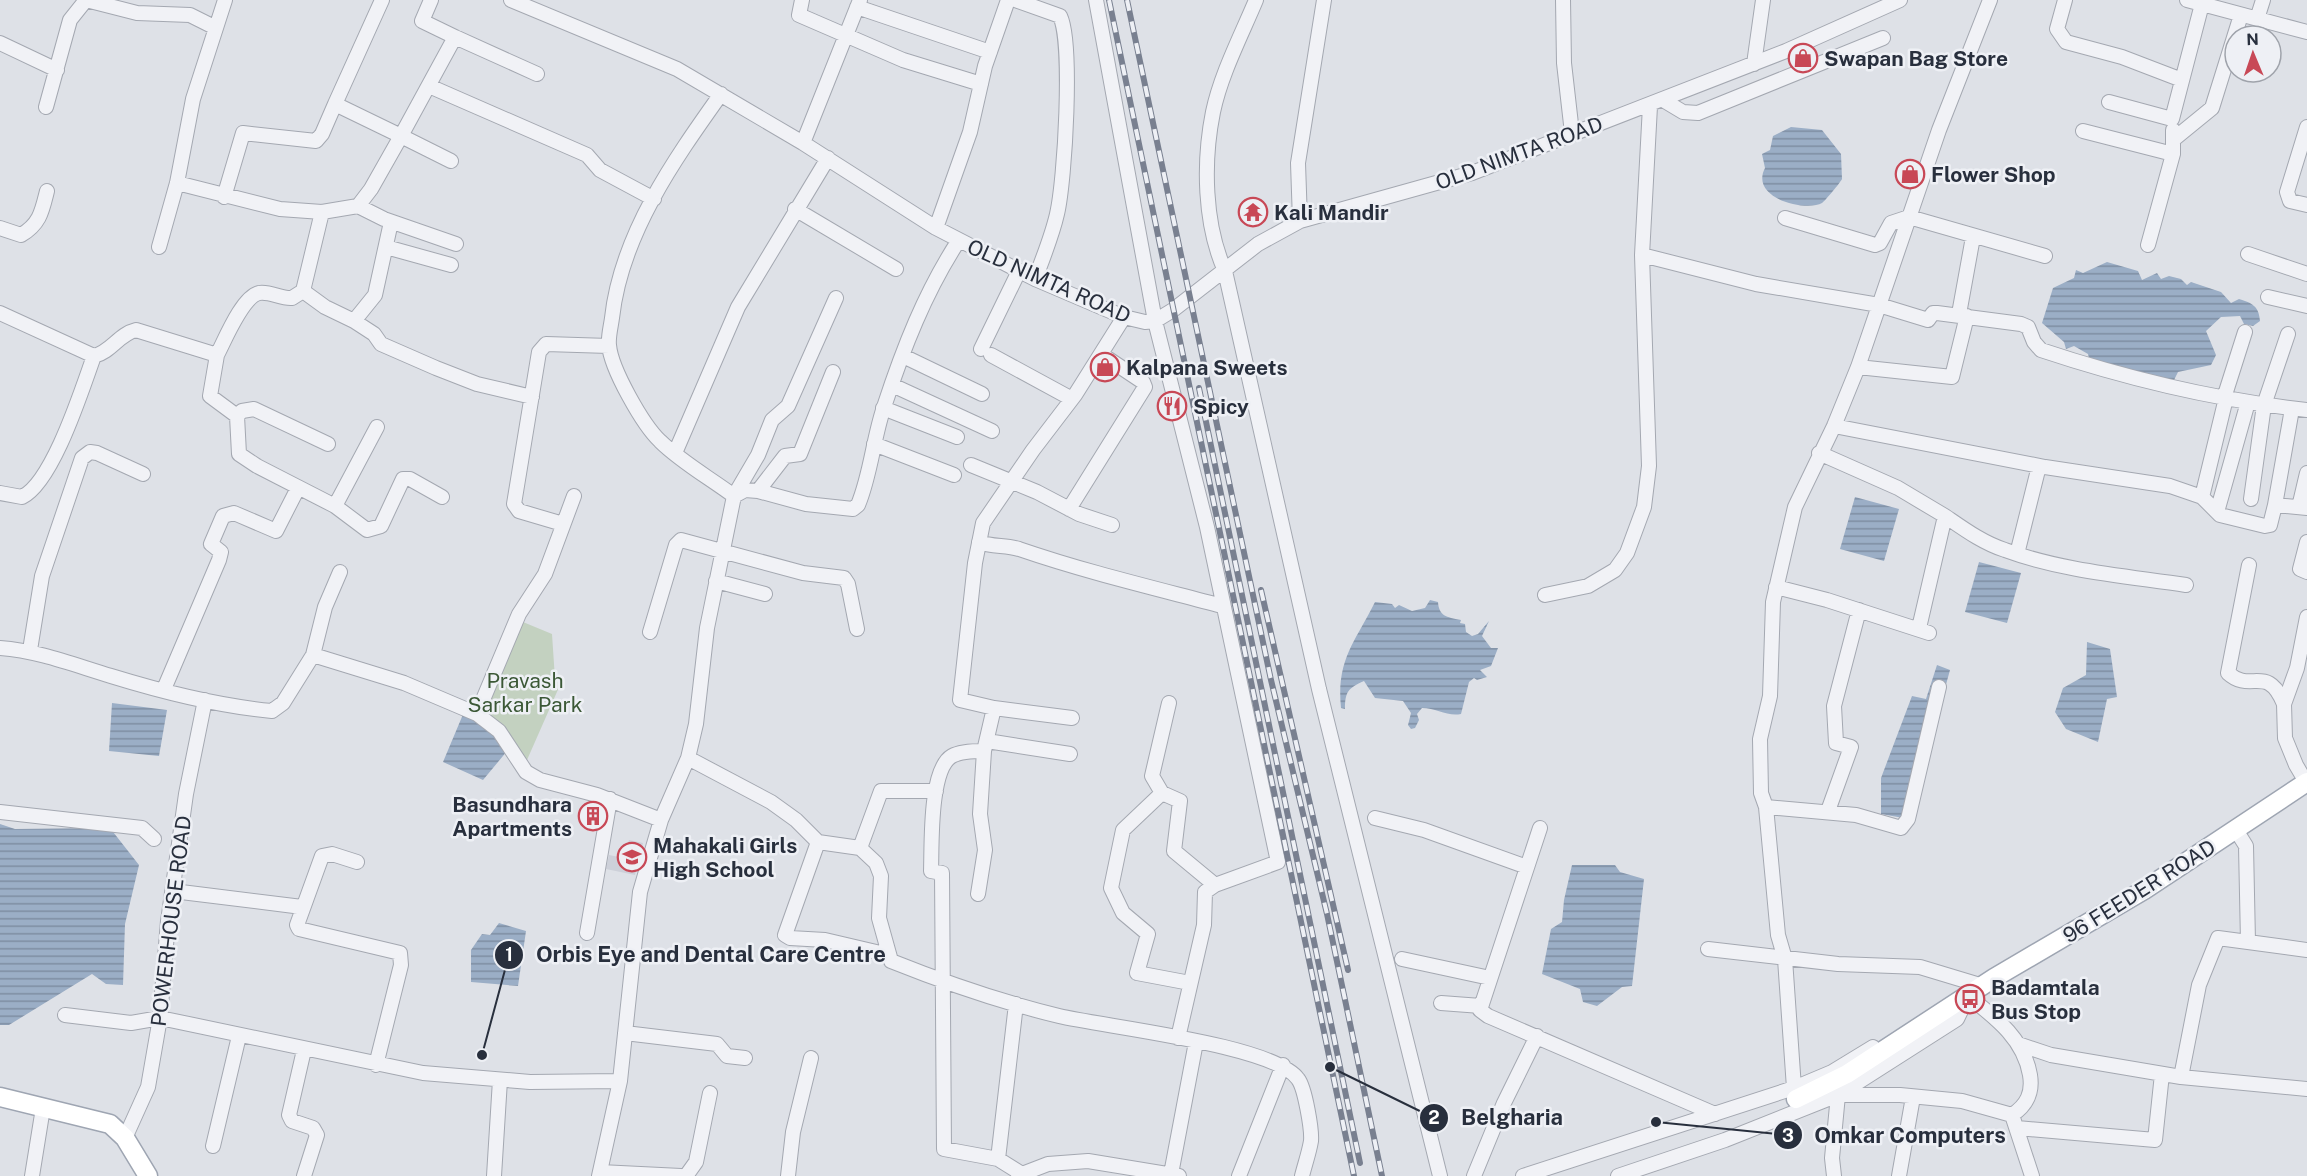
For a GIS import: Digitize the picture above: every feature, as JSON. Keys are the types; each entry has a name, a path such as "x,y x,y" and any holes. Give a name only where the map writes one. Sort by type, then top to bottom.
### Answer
{"main road":[{"name":"96 FEEDER ROAD","path":"1795,1094 1847,1074 1976,991 2144,890 2307,782"},
{"path":"0,1097 110,1124 125,1138 148,1176"}],"street":[{"path":"46,107 72,15 86,0 137,13 190,15 216,28"},
{"path":"159,247 177,183 193,99 225,0"},
{"path":"224,197 243,133 316,141 322,134 382,0"},
{"path":"431,0 422,21 537,74"},
{"name":"OLD NIMTA ROAD","path":"511,0 677,69 803,143 936,228 1035,279 1135,321 1155,321 1173,310 1258,244 1300,221 1472,172 1754,64 1900,0"},
{"path":"802,0 799,15 903,60 981,84"},
{"path":"936,228 970,132 990,52 1008,0"},
{"path":"1015,0 1053,12 1060,16 1064,23 1067,94 1061,195 1052,233 1035,279"},
{"path":"1096,0 1155,321 1207,527 1278,862 1215,885 1205,892 1204,925 1178,1038"},
{"path":"1256,0 1221,89 1209,138 1210,219 1216,252 1225,271 1319,689 1440,1176"},
{"path":"1300,221 1298,164 1324,0"},
{"path":"1563,0 1564,63 1572,133"},
{"path":"1754,64 1764,11 1763,0"},
{"path":"1795,1094 1785,958 1778,934 1766,807 1761,793 1760,739 1770,696 1776,587 1795,507 1819,453 1834,426 1858,367 1909,217 1990,0"},
{"path":"2065,0 2057,29 2066,42 2131,60 2182,80"},
{"path":"2187,0 2307,32"},
{"path":"2257,19 2263,0"},
{"path":"803,143 858,4 990,52"},
{"path":"2148,245 2173,154 2172,119 2202,4"},
{"path":"2174,139 2211,108 2241,15"},
{"path":"358,206 371,189 455,37"},
{"path":"1545,595 1588,586 1615,570 1627,553 1644,507 1649,466 1642,255 1656,103 1683,112 1698,113 1883,38"},
{"path":"0,43 57,70"},
{"path":"429,86 587,156 600,170 654,199"},
{"path":"721,94 654,199 621,269 609,346 622,381 639,414 660,442 734,496"},
{"path":"2109,102 2172,119"},
{"path":"335,104 451,161"},
{"path":"2307,127 2287,192 2290,201 2307,205"},
{"path":"2083,131 2173,154"},
{"path":"675,453 738,307 795,209 828,159"},
{"path":"177,183 224,197 280,209 322,212 358,206 391,222 456,244"},
{"path":"0,228 21,235 32,228 40,219 47,191"},
{"path":"795,209 897,269"},
{"path":"237,416 210,396 217,355 240,313 253,296 265,293 292,298 303,291 322,212"},
{"path":"1785,218 1878,245 1891,223 1909,217 2045,256"},
{"path":"354,321 375,295 391,222"},
{"path":"1858,367 1949,378 1954,375 1973,237"},
{"path":"734,496 745,490 758,490 806,504 856,508 883,408 929,291 959,240"},
{"path":"386,247 451,265"},
{"path":"2248,254 2307,274"},
{"path":"1642,255 1756,284 1879,306 1928,320 1934,313 1963,315 2025,325 2041,350 2108,373 2225,398 2307,410"},
{"path":"1019,271 986,352 1072,399"},
{"path":"303,291 325,307 370,331 381,344 477,384 532,397"},
{"path":"2268,297 2307,306"},
{"path":"681,1176 600,1174 620,1081 640,892 661,820 688,758 696,724 707,628 734,496 758,455 772,420 788,406 836,298"},
{"path":"0,313 94,356 105,352 125,334 136,330 217,355"},
{"path":"1072,718 994,708 960,700 979,542 988,514 1072,399 1124,317"},
{"path":"2202,497 2225,398 2245,332"},
{"path":"2251,499 2264,405 2288,334"},
{"path":"563,524 519,511 514,504 542,346 609,346"},
{"path":"1069,508 1145,387 1143,382 1101,354"},
{"path":"0,493 22,497 39,481 64,434 94,356"},
{"path":"903,356 982,394"},
{"path":"758,490 785,456 800,454 834,372"},
{"path":"892,385 992,431"},
{"path":"2217,512 2248,402"},
{"path":"883,408 957,437"},
{"path":"328,444 254,409 242,411 237,416 238,454 335,506 367,530 381,526 403,479 410,479 442,497"},
{"path":"1834,426 2039,466 2154,483 2202,497 2220,515 2269,526 2275,505 2292,409"},
{"path":"335,506 377,427"},
{"path":"874,444 954,475"},
{"path":"30,650 42,576 82,458 90,452 97,453 144,474"},
{"path":"1819,453 1898,488 1990,544 2017,554 2056,565 2186,585"},
{"path":"971,465 1112,525"},
{"path":"2017,554 2039,466"},
{"path":"2275,505 2305,508 2307,473"},
{"path":"164,689 219,560 221,552 210,544 223,516 234,513 276,531 298,488"},
{"path":"477,714 519,614 545,574 574,496"},
{"path":"1776,587 1924,631 1945,516"},
{"path":"650,632 678,542 686,540 803,573 844,578 848,584 857,629"},
{"path":"979,542 992,547 1016,549 1044,559 1222,606"},
{"path":"2307,542 2300,569 2307,572"},
{"path":"2249,565 2228,673 2234,679 2272,683 2278,688 2284,704 2285,738 2295,765 2307,782"},
{"path":"0,648 30,650 114,677 237,708 272,711 283,703 314,655 325,608 340,572"},
{"path":"716,581 765,594"},
{"path":"1828,811 1851,747 1836,743 1834,706 1859,610"},
{"path":"2284,704 2297,668 2307,617"},
{"path":"314,655 404,683 477,714 499,731 526,772 540,780 610,799 661,820"},
{"path":"1766,807 1856,815 1901,828 1908,819 1939,687"},
{"name":"POWERHOUSE ROAD","path":"125,1138 148,1087 160,1018 172,891 186,794 205,700"},
{"path":"1169,703 1152,776 1162,793 1180,801 1174,851 1215,885"},
{"path":"978,894 984,850 980,814 986,746 994,708"},
{"path":"1070,754 986,746 953,755 942,766 936,791 931,871 942,873 944,1149 998,1159 1021,1175 1048,1164 1088,1161 1175,1175 1196,1042"},
{"path":"688,758 771,802 796,820 818,842 860,848 876,863 881,876 879,918 891,961 941,981 1061,1016 1250,1053 1283,1065 1299,1079 1309,1119 1311,1138 1302,1176"},
{"path":"860,848 882,790 936,791"},
{"path":"1162,793 1123,830 1111,888 1123,914 1148,934 1137,972 1190,983"},
{"path":"587,933 610,799"},
{"path":"0,812 142,828 154,838"},
{"path":"1375,818 1424,830 1527,867"},
{"path":"1540,828 1480,1010 1488,1016 1715,1114"},
{"path":"2236,830 2246,846 2248,942"},
{"path":"818,842 785,935 790,938 825,940 889,955"},
{"path":"357,862 332,855 322,856 297,925 299,929 400,953 400,965 376,1065"},
{"path":"172,891 302,907"},
{"path":"2181,1077 2199,985 2218,938 2307,950"},
{"path":"1708,949 1838,964 1920,967 1976,991 2011,1033 2027,1058 2032,1088 2014,1121 2032,1176"},
{"path":"1402,959 1491,978"},
{"path":"1523,1176 1715,1114 1795,1094 1942,1001 1976,991"},
{"path":"1618,1176 1725,1140 1838,1095 1957,1019 1976,991"},
{"path":"1441,1003 1481,1006"},
{"path":"998,1159 1016,1004"},
{"path":"65,1015 131,1023 160,1018 303,1050 423,1073 530,1082 620,1081"},
{"path":"625,1033 717,1044 727,1056 745,1058"},
{"path":"213,1146 239,1036"},
{"path":"1474,1176 1504,1103 1537,1036"},
{"path":"2018,1044 2051,1055 2181,1077 2307,1089"},
{"path":"303,1050 288,1115 292,1121 313,1128 317,1135 304,1176"},
{"path":"788,1176 793,1132 811,1059"},
{"path":"1239,1176 1283,1065"},
{"path":"1838,1095 1913,1096 1962,1101 2014,1121 2155,1140 2162,1074"},
{"path":"494,1176 500,1080"},
{"path":"686,1176 696,1162 710,1093"},
{"path":"1834,1176 1832,1158 1838,1095"},
{"path":"1899,1176 1913,1096"},
{"path":"32,1176 43,1108"}],"shaded area":[{"name":"Mahakali Girls High School","path":"629,840 643,843 635,875 606,869 609,855 624,858"}],"green space":[{"name":"Pravash Sarkar Park","path":"523,622 552,634 555,679 560,685 527,760 503,729 483,715"}],"water":[{"path":"1791,127 1822,130 1841,154 1842,179 1822,203 1805,206 1793,204 1782,201 1765,188 1762,179 1765,168 1762,154 1770,150 1773,136"},
{"path":"2107,262 2138,271 2142,280 2157,273 2161,279 2169,276 2181,279 2187,285 2191,282 2221,292 2231,303 2239,299 2248,302 2256,309 2260,321 2253,326 2244,324 2240,316 2221,317 2206,331 2216,355 2211,365 2178,372 2173,382 2090,363 2088,354 2074,346 2066,349 2064,342 2042,323 2053,288 2074,278 2076,270 2083,273"},
{"path":"1855,497 1899,509 1884,561 1840,549"},
{"path":"1979,562 2021,573 2007,623 1965,612"},
{"path":"1430,600 1438,602 1444,615 1461,620 1460,623 1465,624 1466,632 1472,636 1478,634 1489,621 1482,636 1491,648 1498,648 1491,666 1480,670 1487,677 1477,680 1474,678 1469,682 1461,714 1422,708 1417,714 1419,720 1415,728 1411,729 1408,725 1411,713 1403,701 1375,698 1364,681 1349,691 1345,709 1341,708 1340,691 1345,663 1375,602 1392,604 1395,608 1399,605 1412,611 1425,608"},
{"path":"2087,642 2110,649 2117,697 2107,699 2098,742 2066,729 2055,712 2063,688 2086,675"},
{"path":"1937,665 1950,670 1909,819 1881,814 1881,778 1912,696 1926,699"},
{"path":"112,703 167,710 159,756 109,751"},
{"path":"464,712 513,744 483,780 443,762"},
{"path":"0,824 15,829 110,828 139,865 125,924 123,985 106,984 92,974 9,1025 0,1025"},
{"path":"1572,865 1615,865 1620,872 1644,879 1632,986 1622,987 1597,1006 1583,1002 1580,989 1542,974 1551,929 1562,922 1564,900"},
{"path":"499,923 526,931 518,986 471,982 471,950 482,934 490,935"}],"railway":[{"path":"1109,0 1354,1176"},
{"path":"1127,0 1271,680 1327,914 1382,1176"},
{"path":"1199,388 1360,1163"},
{"path":"1261,590 1348,970"}],"place":[{"name":"Swapan Bag Store","path":"1803,58"},
{"name":"Flower Shop","path":"1910,174"},
{"name":"Kali Mandir","path":"1253,212"},
{"name":"Kalpana Sweets","path":"1105,367"},
{"name":"Spicy","path":"1172,406"},
{"name":"Basundhara Apartments","path":"593,816"},
{"name":"Mahakali Girls High School","path":"632,857"},
{"name":"Badamtala Bus Stop","path":"1970,999"},
{"name":"Orbis Eye and Dental Care Centre","path":"482,1055"},
{"name":"Belgharia","path":"1330,1067"},
{"name":"Omkar Computers","path":"1656,1122"}]}
